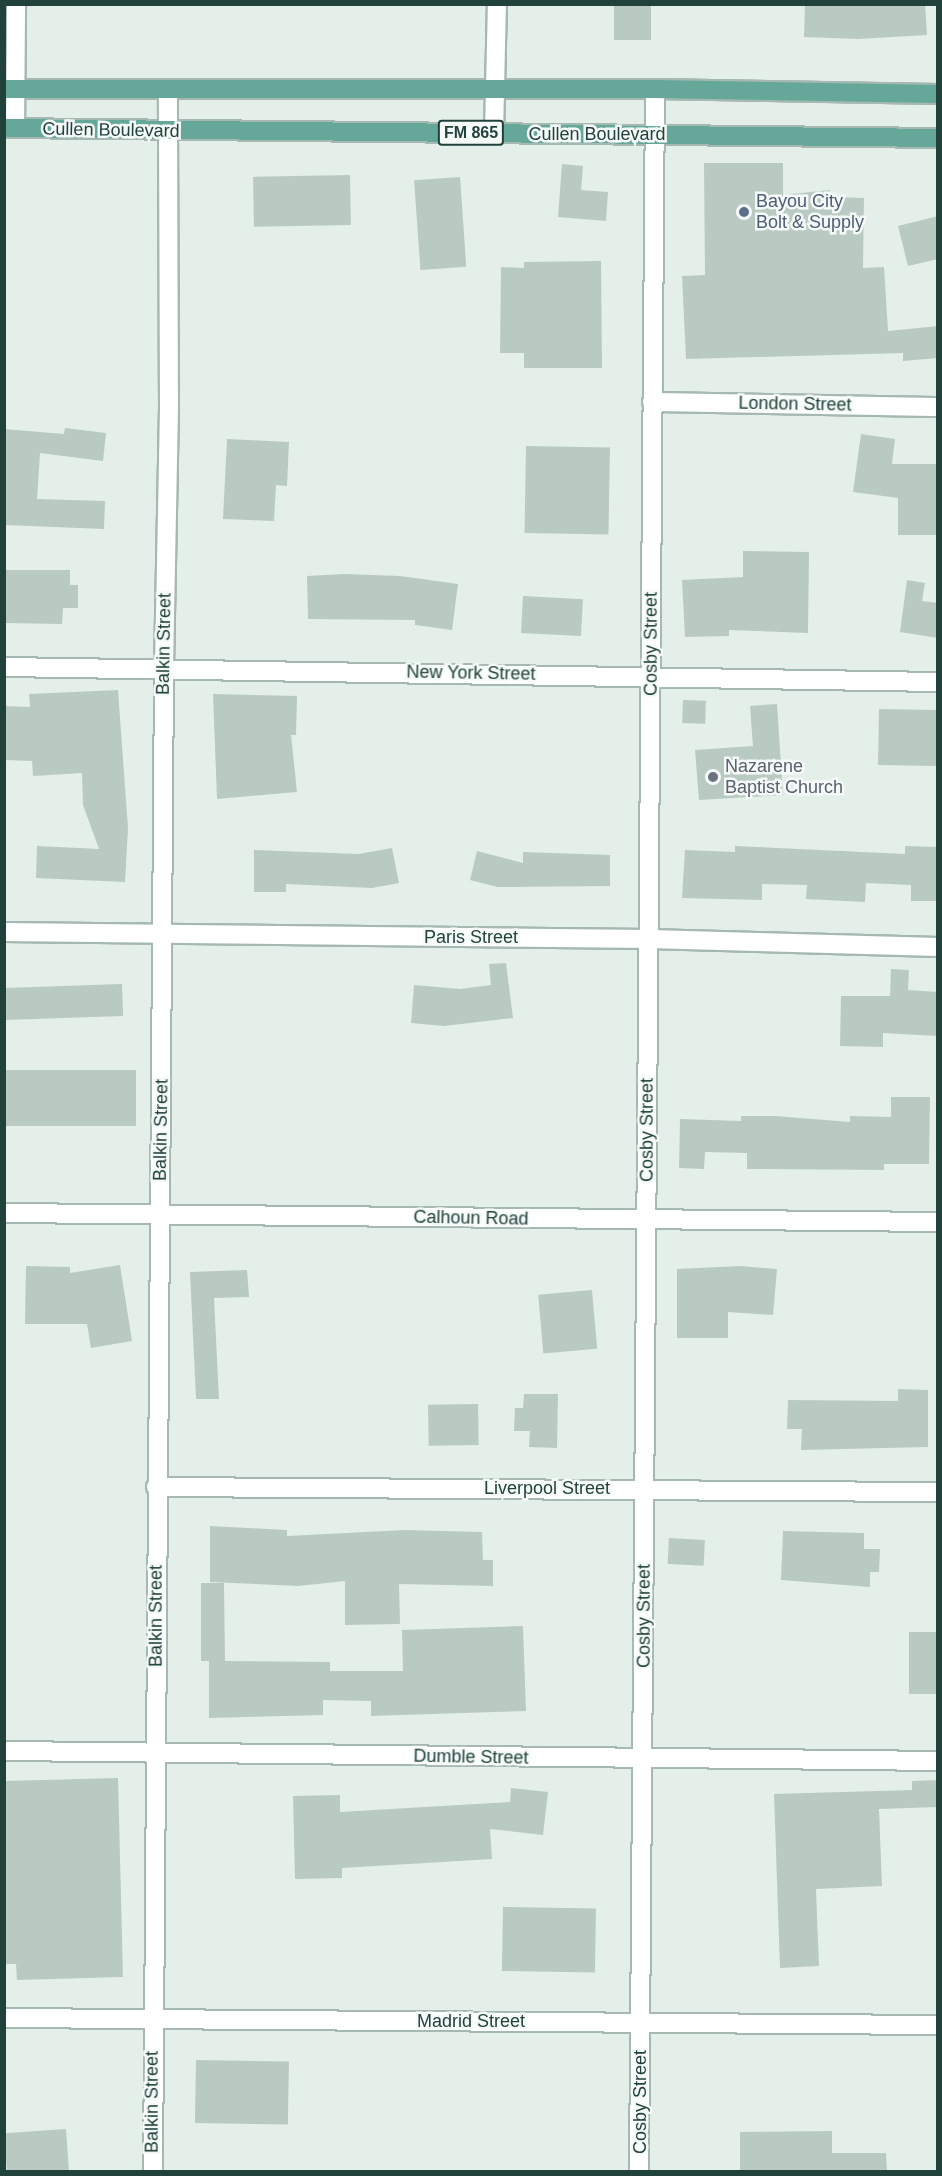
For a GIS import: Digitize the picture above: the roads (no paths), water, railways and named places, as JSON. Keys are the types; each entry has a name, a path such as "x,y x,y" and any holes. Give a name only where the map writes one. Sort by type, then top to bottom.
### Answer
{"main road":[{"path":"10,89 655,89 938,94"},
{"name":"Cullen Boulevard","path":"10,128 938,138"}],"street":[{"path":"10,128 10,89 16,4"},
{"path":"494,134 497,4"},
{"name":"Balkin Street","path":"153,2172 156,1487 164,668 170,408 168,89"},
{"name":"Cosby Street","path":"639,2172 655,89"},
{"name":"London Street","path":"652,402 938,406"},
{"name":"New York Street","path":"4,666 938,682"},
{"name":"Paris Street","path":"4,932 649,939 938,947"},
{"name":"Calhoun Road","path":"4,1213 938,1222"},
{"name":"Liverpool Street","path":"156,1487 645,1488 938,1492"},
{"name":"Dumble Street","path":"4,1751 156,1751 642,1760 938,1761"},
{"name":"Madrid Street","path":"4,2018 938,2025"}],"place":[{"name":"Bayou City Bolt & Supply","path":"744,212"},
{"name":"Nazarene Baptist Church","path":"713,777"}]}
